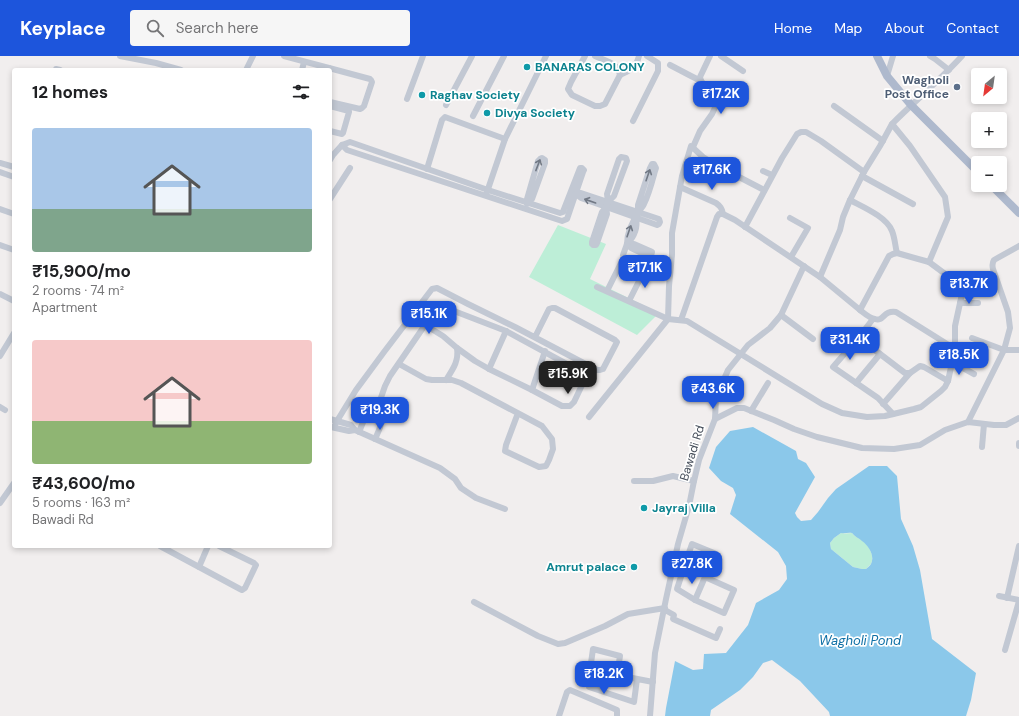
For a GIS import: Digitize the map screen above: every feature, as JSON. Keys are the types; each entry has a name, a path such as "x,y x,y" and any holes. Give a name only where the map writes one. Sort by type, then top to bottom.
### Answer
{"main road":[{"path":"885,57 887,76 911,105 971,165"},
{"path":"998,192 1019,213"}],"street":[{"path":"120,56 174,68"},
{"path":"247,68 253,56"},
{"path":"284,56 325,68"},
{"path":"407,99 423,56"},
{"path":"446,105 472,56"},
{"path":"473,116 504,56"},
{"path":"487,192 505,139 546,56"},
{"path":"585,56 568,89 572,95 595,106 605,104 620,75 633,68 636,64 638,56"},
{"path":"595,56 616,65 620,75"},
{"path":"633,121 658,71 658,63 647,56"},
{"path":"701,81 700,77 710,56"},
{"path":"721,56 743,71"},
{"path":"930,56 949,70"},
{"path":"820,277 840,230 843,217 850,200 892,124 962,56"},
{"path":"885,57 887,76"},
{"path":"302,68 304,62"},
{"path":"589,417 668,319 672,233 682,176 691,146 693,147 700,131 712,114 719,99 719,96 709,90 701,81 670,65"},
{"path":"332,70 370,79 372,82 362,108 360,109 332,102"},
{"path":"834,106 883,141"},
{"path":"332,107 349,112 342,134 332,132"},
{"path":"423,170 442,120 445,117 505,139"},
{"path":"892,124 910,146 945,197 948,217 929,262"},
{"path":"745,227 782,158 797,134 801,132 806,132 822,141 863,174 914,204"},
{"path":"332,157 342,145 350,142 423,170 469,190 487,192 528,202 562,213 566,221"},
{"path":"342,145 347,150 423,170"},
{"path":"693,147 703,157 716,165 764,190"},
{"path":"364,155 366,148"},
{"path":"607,204 607,194 619,159 621,157 626,158 627,161 614,196 607,204 602,212 592,242 594,246 597,243 607,214 607,204"},
{"path":"526,210 528,202 527,199 538,161 542,158 545,160 545,163 532,199 528,202"},
{"path":"0,163 12,166"},
{"path":"607,291 623,258 627,244 633,238 638,224 637,215 638,205 650,168 652,164 654,164 656,168 644,206 637,215"},
{"path":"332,196 350,168"},
{"path":"763,171 772,175"},
{"path":"0,174 12,177"},
{"path":"680,187 716,202 722,208 723,214"},
{"path":"487,192 526,210 566,221"},
{"path":"562,213 574,193"},
{"path":"566,221 574,193"},
{"path":"574,193 581,194 637,215"},
{"path":"850,200 884,219 888,223 892,231 897,253"},
{"path":"0,209 12,213"},
{"path":"681,320 717,217 719,214 723,214 820,277 873,319 881,319 890,311 896,312 955,349"},
{"path":"790,218 808,228 791,258"},
{"path":"0,245 12,249"},
{"path":"968,422 1004,350 1010,328 1008,312 992,265 994,260 1019,246"},
{"path":"597,287 668,319 687,321 822,404 842,414 867,417 885,416 921,407 941,392 948,381 955,349 955,326 962,294 960,287 956,282 929,262 897,253 893,254 889,256 860,310"},
{"path":"714,419 718,392 728,370 748,345 770,328 781,315 804,266"},
{"path":"629,301 645,269"},
{"path":"357,431 332,427 367,374 432,289 437,288 597,370 603,369 617,342 555,308 549,309 535,337"},
{"path":"0,294 12,300"},
{"path":"960,303 978,303"},
{"path":"376,412 390,376 434,310 441,306 506,331 545,351 576,369 581,375 583,384 574,402 570,406 562,406 475,361 443,336 425,325"},
{"path":"781,315 813,339"},
{"path":"873,319 833,367 878,398 893,414"},
{"path":"489,369 506,331"},
{"path":"0,356 12,336"},
{"path":"859,337 905,373 910,373"},
{"path":"972,338 1004,350 1019,350"},
{"path":"446,380 453,369 458,356 457,348"},
{"path":"532,390 545,351"},
{"path":"856,383 880,354"},
{"path":"952,362 974,374"},
{"path":"399,364 426,379 452,380 461,383 518,413 542,426 552,439 553,449 546,466 539,467 505,451 518,413"},
{"path":"883,404 910,373 920,366 948,381"},
{"path":"751,411 768,383"},
{"name":"Bawadi Rd","path":"650,716 655,653 675,558 689,506 699,460 714,419 737,408 744,408 817,437 862,448 894,448 920,445 944,430 968,422 1006,425 1019,418"},
{"path":"357,431 366,415 371,411 376,412 379,414 382,422 375,439"},
{"path":"332,420 351,425 357,431 440,468 455,479 461,488 476,498 505,509"},
{"path":"982,447 984,424"},
{"path":"634,481 653,481 673,476 694,481"},
{"path":"0,503 12,485"},
{"path":"695,600 704,577 714,553 692,544 677,589 695,600 724,613 734,590 704,577"},
{"path":"1007,598 1019,546"},
{"path":"164,548 242,590 245,588 256,565 254,562 223,548"},
{"path":"199,567 207,548"},
{"path":"675,558 686,561"},
{"path":"1000,596 1019,601 1005,650"},
{"path":"474,602 538,636 558,644 565,643 605,626 628,614 665,609 674,615 673,618 716,638 720,629"},
{"path":"636,679 634,702 589,687 593,649 620,656 617,675 653,682"},
{"path":"559,716 567,692 570,690 617,710 617,716"}],"green space":[{"path":"558,225 606,244 590,279 659,313 637,335 529,277"},
{"path":"841,533 852,533 863,541 871,551 872,561 866,569 853,567 831,549 830,543"}],"water":[{"name":"Wagholi Pond","path":"753,427 796,451 798,459 806,463 815,477 795,513 801,521 811,520 836,489 869,466 887,466 897,476 901,519 913,546 920,570 932,639 976,673 971,700 966,716 830,716 829,712 800,681 772,660 763,663 753,677 740,690 711,710 710,716 665,716 675,661 693,670 703,669 704,654 726,653 748,625 756,603 779,590 787,579 786,566 778,552 730,514 736,495 733,488 721,481 709,468 716,447 730,431","holes":["841,533 852,533 865,543 872,555 871,565 866,569 853,567 831,549 830,543"]}],"place":[{"name":"BANARAS COLONY","path":"527,67"},
{"name":"Wagholi Post Office","path":"957,87"},
{"name":"Raghav Society","path":"422,95"},
{"name":"Divya Society","path":"487,113"},
{"name":"Jayraj Villa","path":"644,508"},
{"name":"Amrut palace","path":"634,567"}]}
